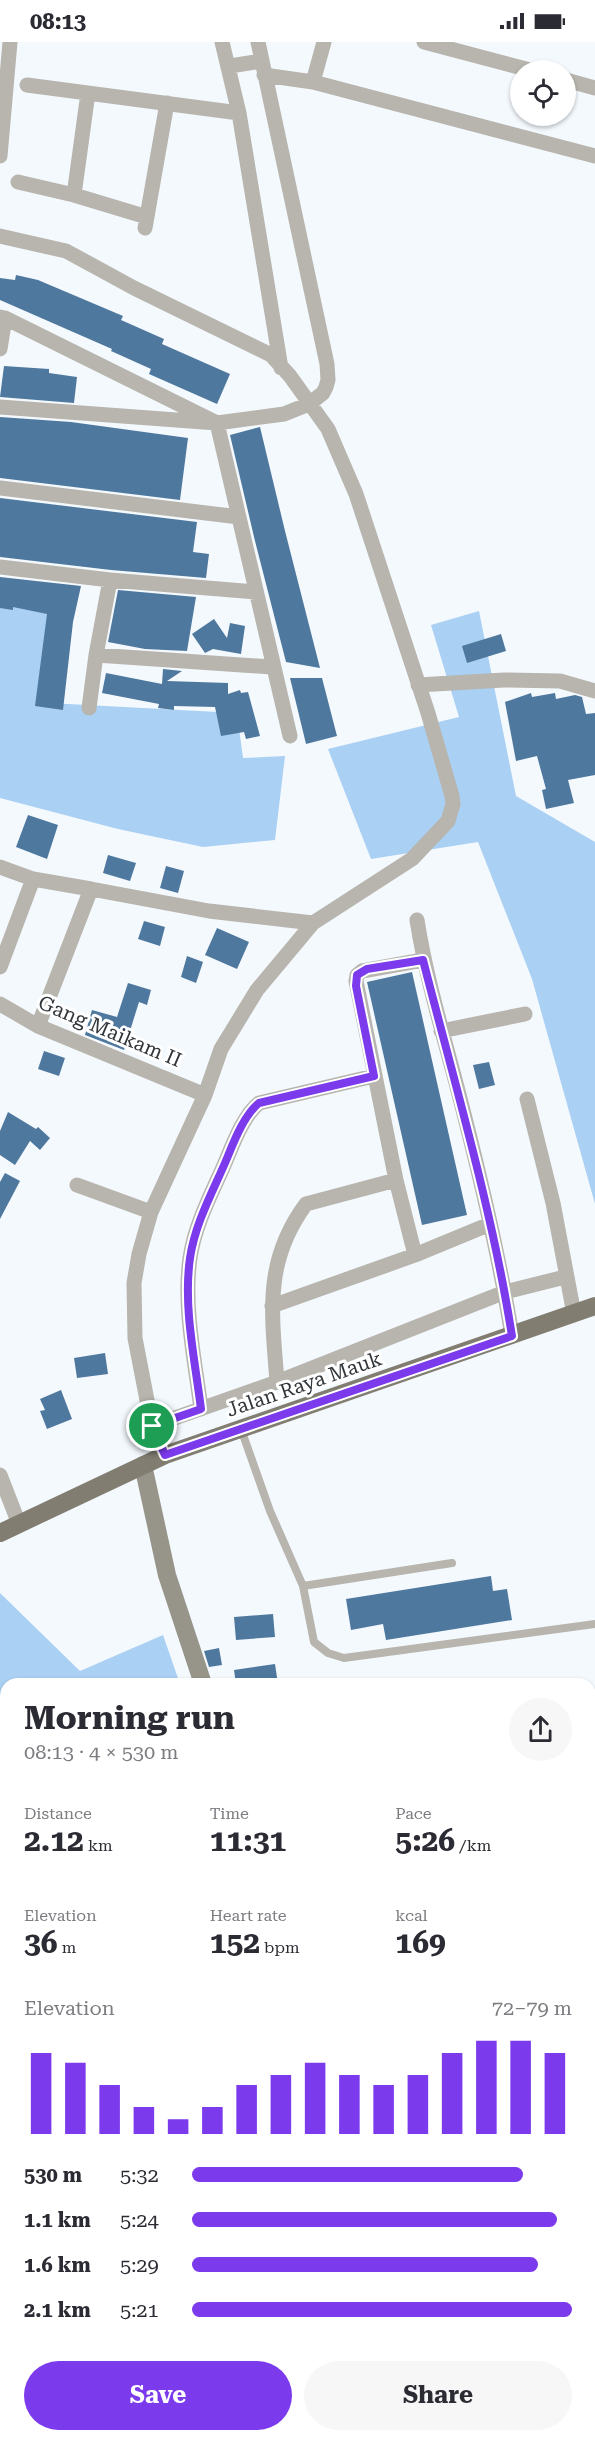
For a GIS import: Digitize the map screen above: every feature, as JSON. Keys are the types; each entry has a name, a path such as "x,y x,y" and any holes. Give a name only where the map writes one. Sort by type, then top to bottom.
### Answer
{"main road":[{"name":"Jalan Raya Mauk","path":"0,1533 165,1455 595,1306"}],"street":[{"path":"0,156 10,42"},
{"path":"222,42 230,66 239,113 281,368"},
{"path":"0,407 217,423 284,414 309,404 323,393 328,380 328,372 258,42"},
{"path":"313,82 324,42"},
{"path":"424,42 510,65"},
{"path":"230,66 263,68 595,156"},
{"path":"576,83 595,88"},
{"path":"27,85 239,113"},
{"path":"74,195 88,93"},
{"path":"18,183 74,195 146,222 167,104"},
{"path":"0,236 66,251 134,288 271,355 296,383 328,429 356,494 428,713 452,796 453,804 448,821 412,859 313,924 257,990 221,1049 205,1095 151,1212 139,1254 133,1310 135,1338 152,1426 165,1455"},
{"path":"0,349 3,318 217,423"},
{"path":"217,423 272,667 290,736"},
{"path":"0,488 239,517"},
{"path":"0,567 110,580 256,592"},
{"path":"89,708 110,580"},
{"path":"96,655 272,667"},
{"path":"418,685 486,680 560,681 595,691"},
{"path":"0,867 33,879 209,910 313,924"},
{"path":"0,967 33,879"},
{"path":"38,1026 91,889"},
{"path":"417,920 423,960 490,1224 512,1336"},
{"path":"415,1255 396,1180 356,986 357,975 367,969 423,960"},
{"name":"Gang Maikam II","path":"0,1004 38,1026 205,1095"},
{"path":"441,1031 525,1014"},
{"path":"201,1409 189,1317 190,1257 199,1225 234,1142 259,1103 374,1076"},
{"path":"527,1099 553,1203 565,1277 574,1314"},
{"path":"277,1382 272,1282 292,1224 306,1204 396,1180"},
{"path":"77,1185 151,1212"},
{"path":"272,1306 415,1255 490,1224"},
{"path":"152,1426 277,1382 505,1292 565,1277"},
{"path":"143,1465 167,1575 201,1678"},
{"path":"0,1475 19,1524"}],"lane":[{"path":"241,1429 270,1511 303,1586 314,1642 328,1653 344,1658 595,1623"},
{"path":"303,1586 452,1563"}],"shaded area":[{"path":"0,596 53,603 49,703 237,713 243,758 285,756 275,840 203,847 118,829 0,798"},
{"path":"479,611 516,796 595,842 595,1204 532,979 478,842 371,859 328,749 459,717 431,625"},
{"path":"0,1593 80,1671 163,1635 178,1678 0,1678"}],"building":[{"path":"16,275 38,280 123,316 121,320 164,339 162,344 230,374 217,404 149,374 151,369 111,351 112,349 0,300 0,278 15,280"},
{"path":"4,366 49,369 49,373 77,377 74,403 0,397"},
{"path":"0,417 71,422 188,438 180,500 0,478"},
{"path":"260,427 320,668 286,662 255,541 230,435"},
{"path":"0,498 197,522 193,552 209,554 206,578 0,557"},
{"path":"0,577 81,586 73,622 63,710 35,706 47,614 13,607 13,610 0,608"},
{"path":"118,590 196,597 187,651 145,649 108,642"},
{"path":"214,619 227,638 230,623 245,626 241,654 213,649 205,653 192,634"},
{"path":"501,634 506,651 467,663 462,646"},
{"path":"163,669 182,671 167,681 228,683 228,694 240,690 241,693 248,692 260,736 246,739 244,732 221,736 215,707 174,706 174,710 158,708 159,704 102,693 106,673 162,684"},
{"path":"290,678 322,678 337,736 306,744"},
{"path":"531,693 532,697 555,693 556,699 575,695 582,697 586,714 595,713 595,775 568,780 574,803 546,809 542,790 546,789 537,756 516,761 505,702"},
{"path":"28,815 58,825 47,859 16,847"},
{"path":"108,855 136,863 130,881 103,873"},
{"path":"166,866 184,871 178,893 160,888"},
{"path":"144,921 165,927 160,946 138,939"},
{"path":"217,928 249,942 237,969 205,955"},
{"path":"187,956 203,962 196,983 181,977"},
{"path":"412,972 467,1215 422,1225 367,982"},
{"path":"128,983 151,990 147,1005 139,1002 124,1050 85,1035 92,1010 117,1017"},
{"path":"44,1051 65,1058 59,1076 38,1069"},
{"path":"489,1062 495,1085 479,1089 473,1065"},
{"path":"8,1112 36,1129 38,1127 50,1138 40,1150 30,1141 15,1165 0,1155 0,1131"},
{"path":"5,1173 20,1181 0,1219 0,1182"},
{"path":"105,1353 108,1374 77,1378 74,1358"},
{"path":"61,1390 72,1419 47,1429 40,1411 45,1410 40,1399"},
{"path":"491,1576 493,1591 507,1589 512,1620 386,1640 383,1624 351,1630 346,1599"},
{"path":"273,1614 275,1637 236,1640 234,1617"},
{"path":"219,1648 222,1665 209,1667 204,1651"},
{"path":"275,1664 277,1678 235,1678 234,1670"}],"route":[{"path":"423,960 463,1111 505,1292 512,1336 165,1455 152,1426 201,1409 189,1317 190,1257 199,1225 234,1142 252,1111 259,1103 267,1100 374,1076 356,986 357,975 367,969 423,960"}]}
